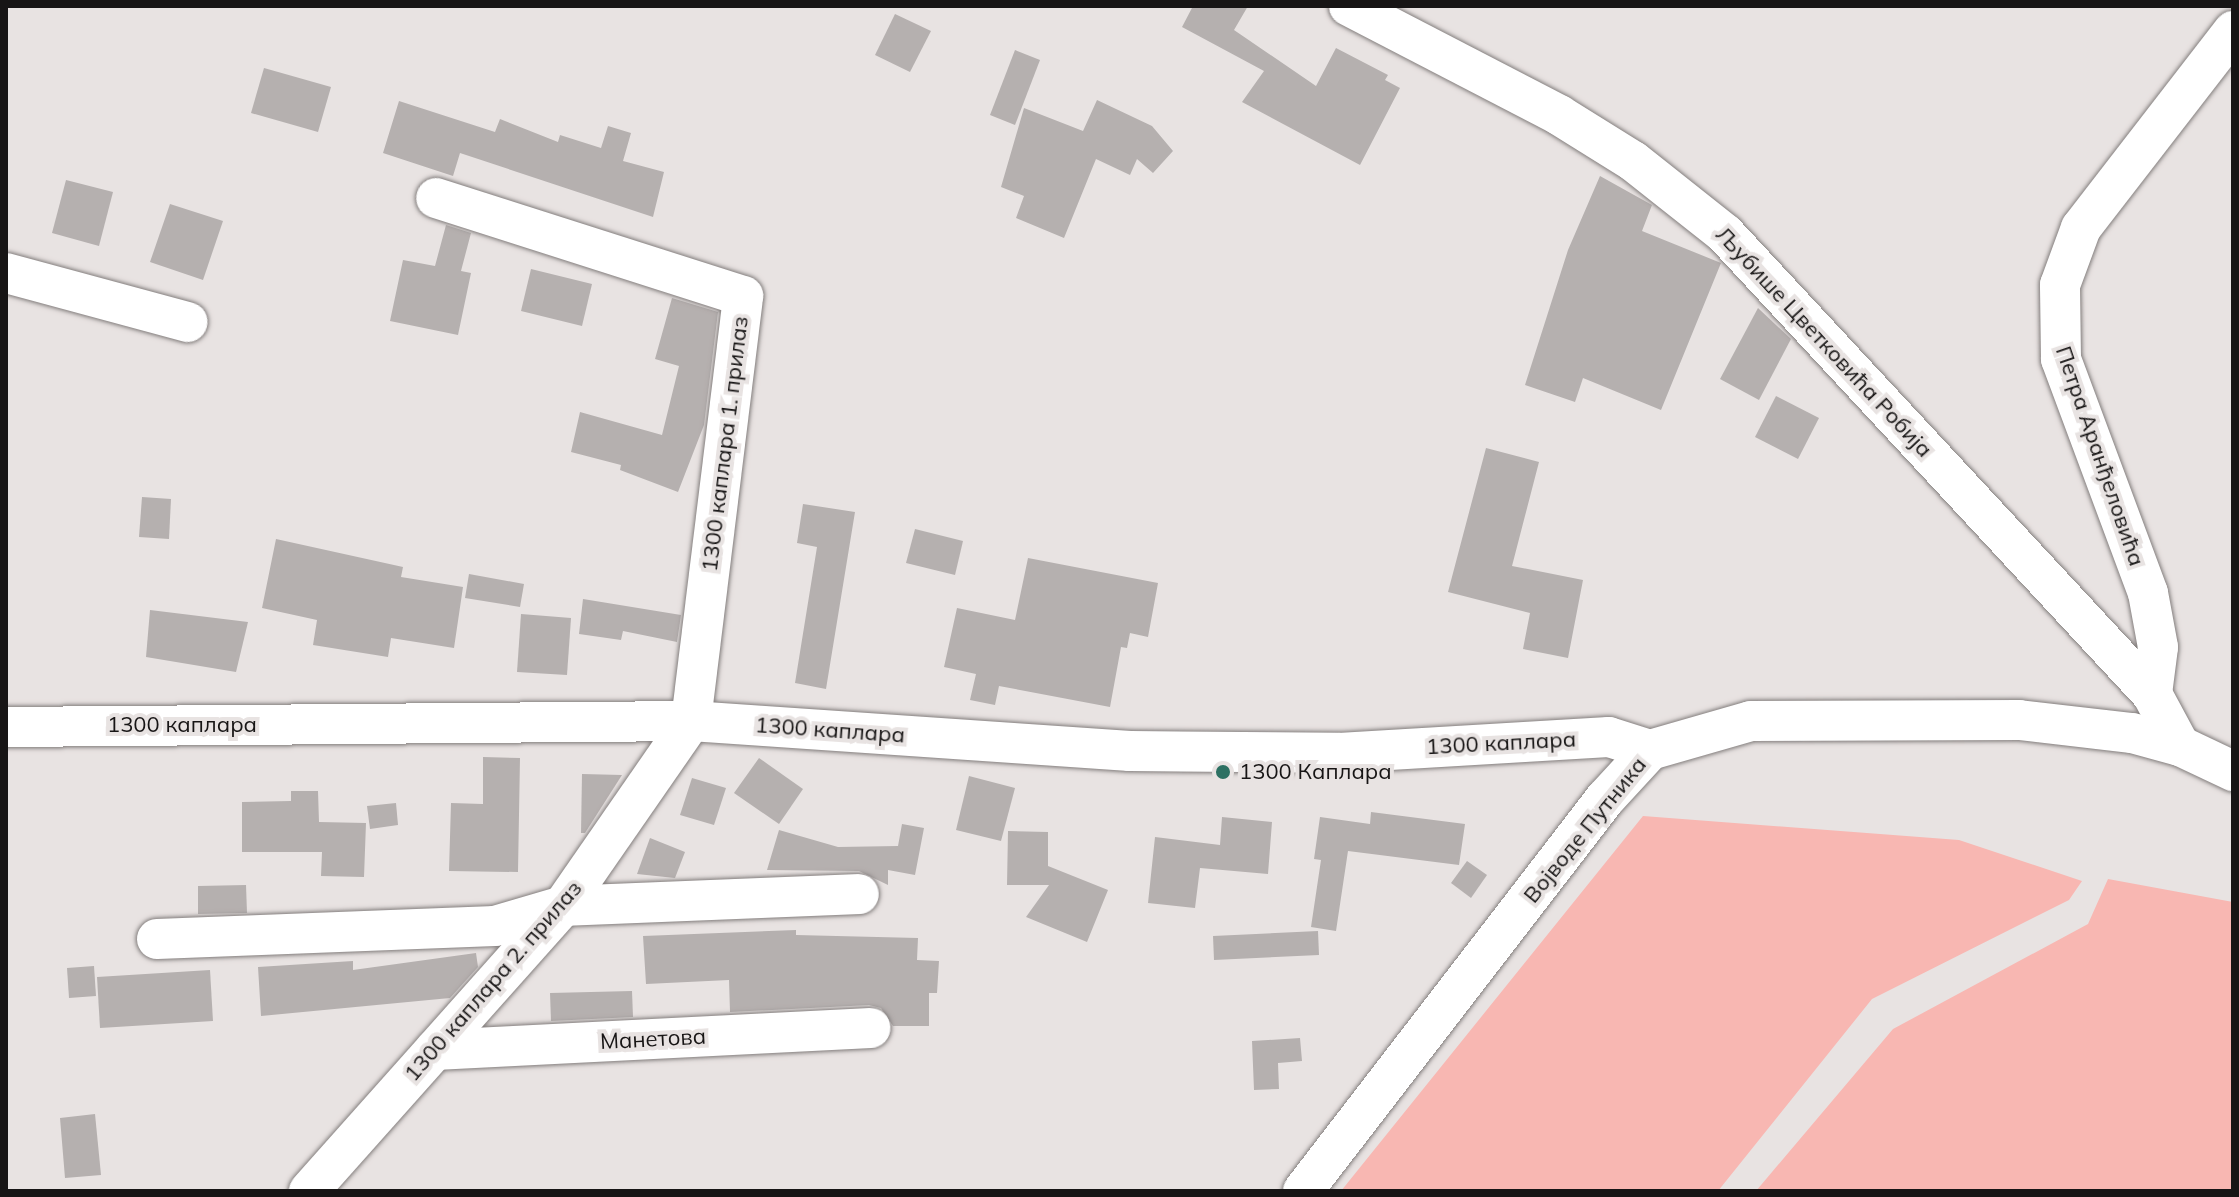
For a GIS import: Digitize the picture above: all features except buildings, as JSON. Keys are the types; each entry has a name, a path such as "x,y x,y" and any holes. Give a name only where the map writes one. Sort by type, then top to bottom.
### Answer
{"street":[{"name":"Љубише Цветковића Робија","path":"1349,6 1559,115 1633,161 1725,234 2152,694 2180,746"},
{"name":"Петра Аранђеловића","path":"2152,694 2158,647 2148,593 2061,359 2060,285 2081,228 2233,31"},
{"name":"1300 каплара 1. прилаз","path":"436,198 743,296 691,721"},
{"path":"6,273 187,322"},
{"name":"Војводе Путника","path":"1303,1191 1605,799 1650,750 1751,721 2019,720 2132,733 2180,746 2233,771"},
{"name":"1300 каплара","path":"6,727 691,721 1130,751 1339,753 1609,737 1650,750"},
{"name":"1300 каплара 2. прилаз","path":"309,1191 563,906 691,721"},
{"path":"157,939 495,926 563,906 859,894"},
{"name":"Манетова","path":"435,1050 870,1028"}],"shaded area":[{"path":"1643,816 1959,840 2082,881 2069,900 1872,999 1718,1191 1341,1191"},
{"path":"2108,879 2233,902 2233,1191 1756,1191 1893,1029 2088,924"}],"place":[{"name":"1300 Каплара","path":"1223,772"}]}
